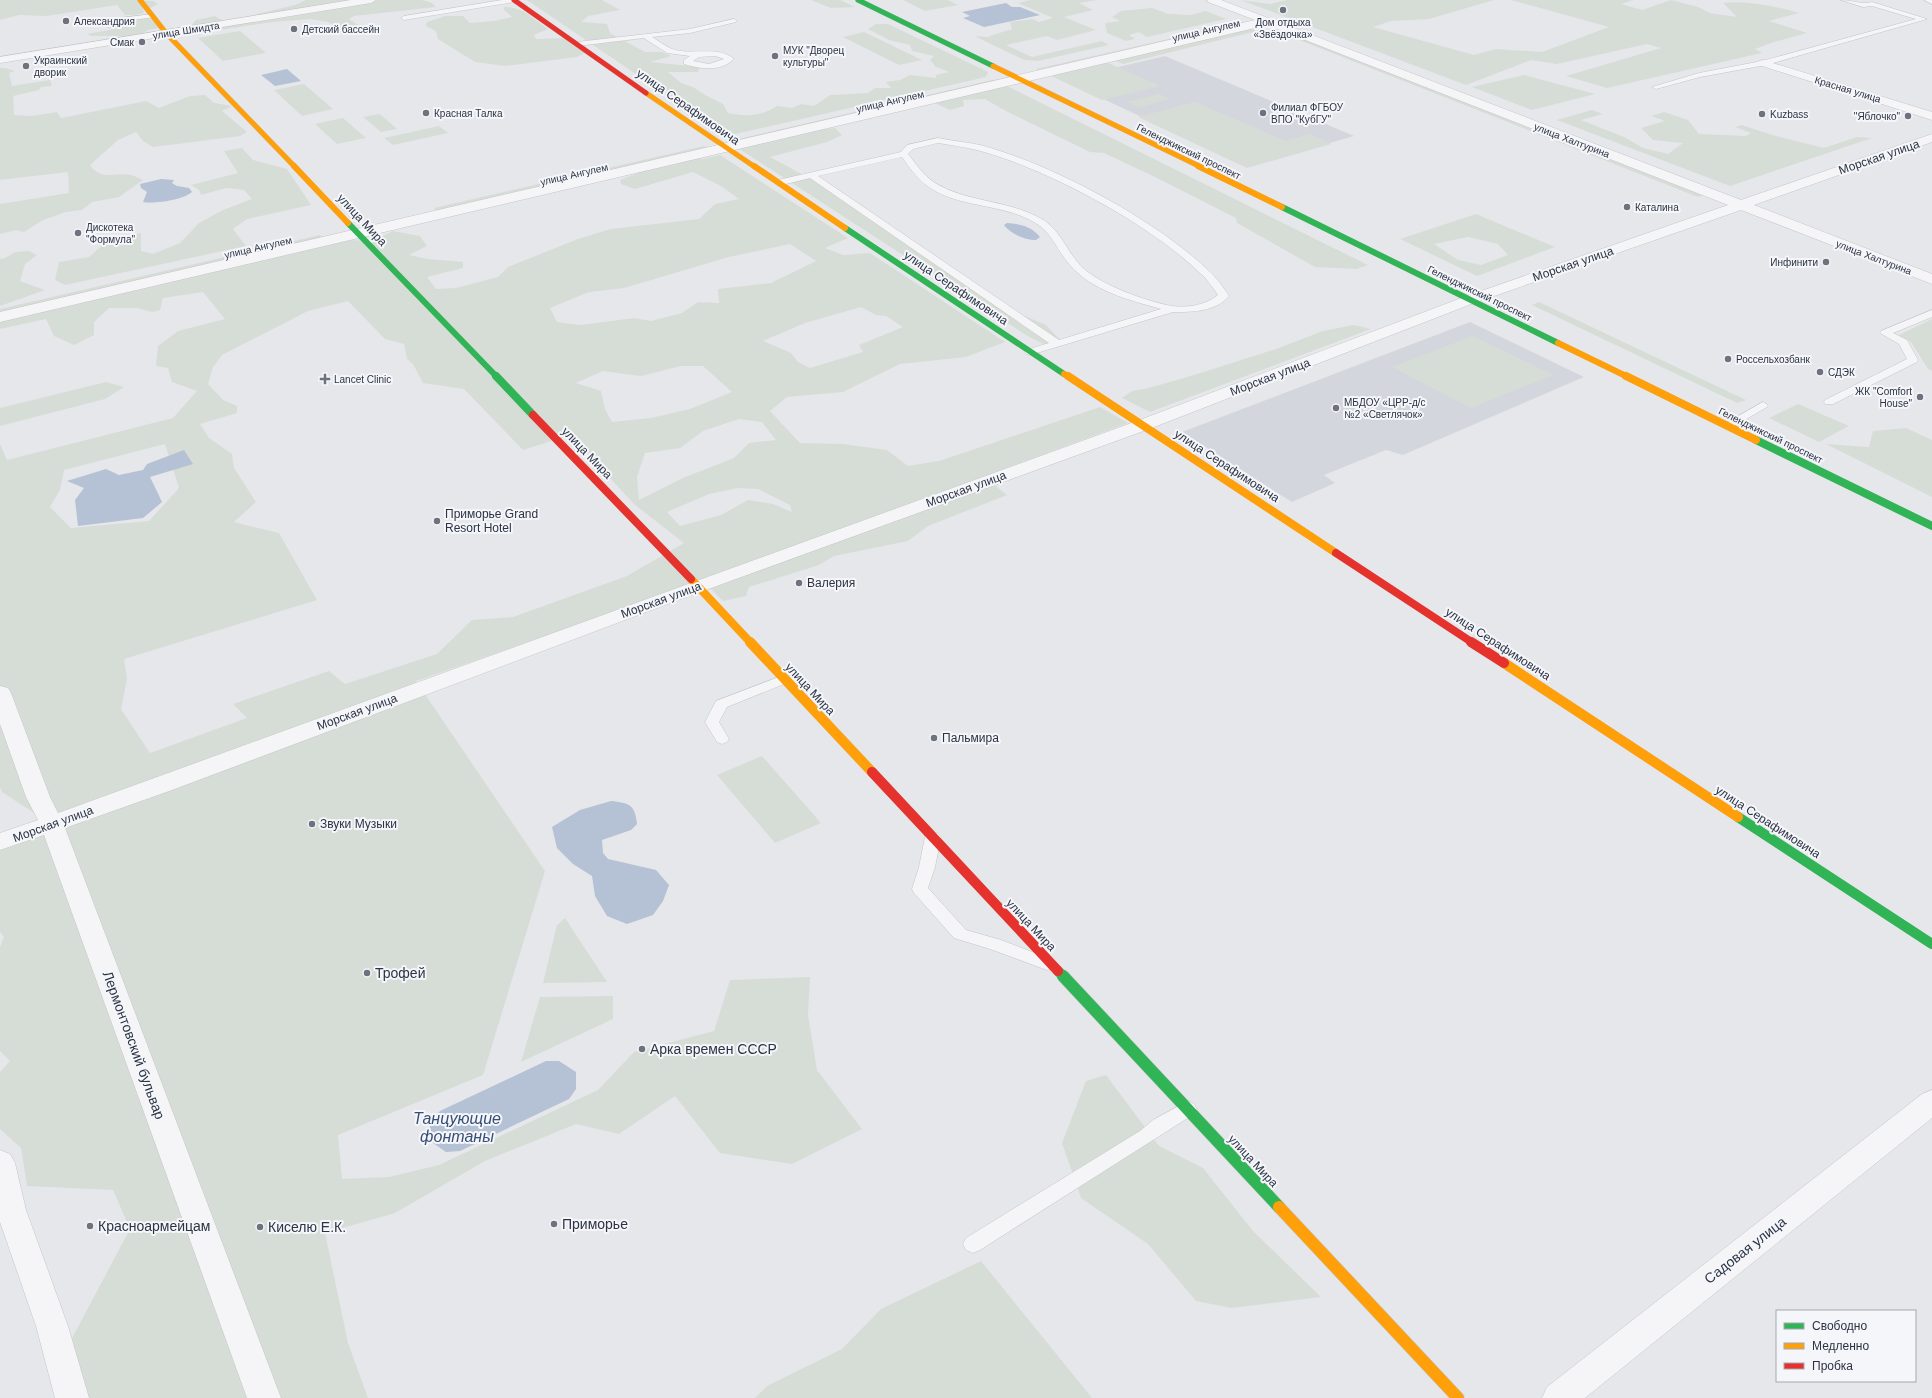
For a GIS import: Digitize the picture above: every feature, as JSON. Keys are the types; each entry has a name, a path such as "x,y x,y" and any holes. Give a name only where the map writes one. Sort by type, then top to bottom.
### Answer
{"street":[{"name":"улица Мира","path":"140,0 166,33 696,586 1458,1398"},
{"name":"улица Шмидта","path":"0,60 371,0"},
{"name":"улица Серафимовича","path":"514,0 778,183 1030,352 1932,944"},
{"path":"858,0 1007,74"},
{"name":"улица Халтурина","path":"1212,0 1932,280"},
{"name":"улица Ангулем","path":"0,308 354,229 721,144 1007,74 1244,21 1263,20"},
{"name":"улица Ангулем","path":"721,144 1019,80 1255,25 1263,20"},
{"name":"Красная улица","path":"1763,63 1932,116"},
{"name":"Геленджикский проспект","path":"1007,74 1932,526"},
{"name":"Морская улица","path":"0,842 696,586 1143,425 1469,300 1932,138"},
{"name":"улица Ангулем","path":"0,317 354,229"},
{"name":"Лермонтовский бульвар","path":"0,693 38,797 52,824 264,1398"},
{"name":"Садовая улица","path":"1559,1398 1932,1102"},
{"path":"0,1163 11,1210 52,1326 72,1398"}],"lane":[{"path":"404,18 514,0"},
{"path":"1656,87 1699,75 1763,63 1924,19 1872,4 1865,6 1844,0"},
{"path":"95,23 153,16"},
{"path":"577,44 690,31 734,21"},
{"path":"645,36 670,51 697,55"},
{"path":"778,183 904,154 910,147 923,142 943,141 963,144 1003,156 1059,178 1110,204 1150,229 1191,259 1219,286 1224,296 1215,304 1195,309 1172,310 1030,352"},
{"path":"904,154 915,169 932,185 957,196 1006,208 1036,219 1056,234 1072,262 1088,278 1125,294 1172,310"},
{"path":"811,175 1058,344"},
{"path":"1829,402 1913,360 1903,342 1885,333 1932,313"},
{"path":"1727,426 1763,405"},
{"path":"722,739 712,722 720,704 784,679"},
{"path":"933,837 927,867 920,889 960,934 995,944 1054,967"},
{"path":"973,1244 1147,1136 1160,1125 1188,1109"}],"shaded area":[{"path":"0,0 138,0 153,1 158,4 150,8 143,9 144,13 135,15 125,15 117,5 47,16 19,15 0,20"},
{"path":"306,0 422,0 432,3 436,7 354,16 349,19 358,25 336,27 328,22 311,19 273,22 193,34 184,33 196,20 215,16 225,22 257,16 257,14 295,5"},
{"path":"527,0 602,0 620,10 588,16 581,22 607,24 610,33 645,52 662,52 671,56 650,62 700,67 698,72 668,72 681,83 693,87 723,104 728,113 754,115 766,112 777,106 792,108 801,104 814,106 830,95 868,93 875,88 891,88 886,82 900,80 910,75 936,78 936,75 949,72 936,67 930,60 934,56 912,51 910,45 889,40 868,29 876,24 888,24 988,72 986,77 727,136"},
{"path":"811,0 840,0 855,7 831,8"},
{"path":"903,0 948,0 958,5 925,11"},
{"path":"1031,0 1097,0 1079,3 1093,10 1064,17 1096,30 1057,40 1047,36 1006,45 1032,57 1102,41 1109,45 1038,61 1024,60 974,36 987,37 1012,29 1010,22 1032,19 1039,22 1053,18 1018,3"},
{"path":"1241,0 1270,4 1287,0 1494,0 1429,19 1391,21 1373,27 1474,55 1496,49 1542,52 1609,27 1511,0 1633,0 1621,4 1642,10 1671,0 1698,7 1710,13 1737,17 1723,3 1751,3 1799,13 1769,21 1807,33 1755,49 1762,53 1607,88 1566,76 1661,48 1647,44 1557,64 1531,60 1466,85"},
{"path":"504,7 518,9 528,14 548,29 534,35 536,39 563,38 585,53 577,57 505,66 475,62 438,39 436,31 426,26 427,22 445,16 463,16 470,23 494,21 512,17 504,10"},
{"path":"1152,8 1168,14 1191,15 1206,11 1226,19 1147,37 1139,32 1129,35 1135,39 1126,41 1107,33 1105,23 1120,21 1112,17 1121,11"},
{"path":"135,19 152,19 159,28 148,30 144,33 146,36 91,36 87,34 114,29 108,28 102,24 130,23 134,22"},
{"path":"1243,22 1250,25 1043,73 1036,69"},
{"path":"1264,23 1704,195 1698,197 1261,25"},
{"path":"1253,27 1261,30 1123,64 1114,60"},
{"path":"240,31 266,53 223,61 198,38"},
{"path":"864,32 922,60 899,65 843,37"},
{"path":"1165,56 1354,136 1248,167 1063,80"},
{"path":"1106,62 1160,86 1102,100 1049,75"},
{"path":"0,68 15,71 9,73 12,86 50,80 52,86 41,87 39,90 13,96 14,115 32,116 57,112 61,118 146,101 159,108 190,96 205,95 214,103 232,106 222,111 247,132 240,136 153,147 143,141 136,132 118,140 90,165 99,173 109,175 125,174 136,176 143,180 119,197 92,202 82,210 66,212 43,220 24,232 16,230 0,234 0,204 69,193 68,172 0,180"},
{"path":"1524,75 1595,94 1532,110 1472,87"},
{"path":"992,80 997,83 738,142 734,140"},
{"path":"304,84 333,109 302,116 274,90"},
{"path":"1007,86 1368,265 1357,269 1315,267 1237,223 1236,218 1104,153 1090,152 1006,111 985,99 963,100 964,106 950,110 935,103"},
{"path":"1159,94 1170,99 1139,107 1128,102"},
{"path":"1195,102 1285,141 1310,134 1331,144 1247,168 1138,117"},
{"path":"1592,110 1603,114 1581,120 1624,137 1643,148 1668,154 1683,143 1653,140 1641,128 1665,121 1651,116 1664,112 1688,120 1699,134 1746,136 1751,133 1735,127 1742,125 1772,135 1824,148 1857,137 1872,138 1730,186 1557,120"},
{"path":"380,114 397,129 381,132 363,117"},
{"path":"343,118 366,138 337,144 315,124"},
{"path":"439,126 448,133 393,145 384,138"},
{"path":"835,128 842,135 827,142 770,157 844,197 1020,314 1046,325 1062,342 1049,347 1026,335 738,148 814,130"},
{"path":"704,146 709,150 439,213 434,208"},
{"path":"242,148 253,160 287,169 311,205 247,219 233,229 246,246 65,285 55,280 59,262 89,257 106,242 141,233 141,251 153,254 180,243 199,223 223,210 252,199 244,190 226,188 201,195 199,190 191,185 238,173 224,151"},
{"path":"720,155 848,238 825,248 843,255 870,253 1005,342 966,357 900,364 843,392 787,397 770,411 800,443 843,444 887,450 908,466 939,461 1100,407 1128,423 665,594 416,681 545,871 483,1075 338,1135 342,1179 389,1177 439,1165 598,1090 634,1052 714,1031 730,980 810,977 808,1015 817,1070 862,1129 792,1164 720,1153 675,1096 619,1134 576,1124 485,1161 395,1213 325,1233 348,1343 368,1398 75,1398 62,1357 130,1229 113,1190 27,1186 21,1148 0,1129 0,1072 10,1061 0,1051 0,947 4,937 0,932 0,841 51,824 2,792 0,787 0,444 7,460 173,418 197,391 172,382 168,368 156,366 158,346 178,331 225,319 203,292 163,298 160,310 152,312 137,308 109,308 94,322 94,335 74,345 54,336 46,319 0,329 0,319 350,240 372,241 393,231 420,236 427,246 409,255 428,259 463,262 463,268 427,277 436,289 456,288 498,277 508,267 578,239 611,229 699,219 715,204 739,199 721,186 693,172 635,189 621,184 620,180 648,169 694,157 702,159","holes":["790,244 816,261 771,283 718,289 719,303 698,302 682,313 651,321 634,318 581,325 557,322 550,308 589,292 624,288 729,257","348,301 385,339 404,344 407,359 413,364 423,383 464,389 523,450 570,435 635,505 684,543 627,576 513,617 472,620 437,654 345,684 329,671 233,704 247,718 150,753 121,709 127,679 124,659 317,600 279,533 234,522 256,502 234,468 232,454 209,438 200,424 237,413 237,406 223,400 208,384 213,367 222,355 308,311","861,307 876,315 886,316 903,327 859,345 863,352 810,368 798,362 791,353 763,341 805,323","681,366 703,366 732,392 690,409 651,418 612,422 605,409 601,391 576,383 603,371 641,376","739,419 762,422 776,440 749,443 734,458 683,478 639,500 637,477 645,453 680,448 703,431","165,444 179,488 149,521 71,528 50,507 60,490 64,470","738,488 758,489 790,505 792,512 773,504 748,500 721,515 680,526 667,512 709,494"]},
{"path":"1476,214 1555,247 1477,276 1400,239","holes":["1468,237 1498,244 1508,255 1481,265 1458,260 1434,244"]},
{"path":"320,235 325,240 0,316 0,309"},
{"path":"29,251 37,255 25,264 20,281 45,290 0,306 0,259 5,258 15,252"},
{"path":"1539,302 1746,400 1737,403 1532,305"},
{"path":"1932,319 1932,371 1928,369 1911,342 1897,336"},
{"path":"1470,322 1584,377 1403,455 1386,450 1324,475 1335,483 1292,502 1182,432"},
{"path":"1354,325 1371,329 1150,412 1122,398 1132,391 1149,388 1194,375 1276,349 1323,331"},
{"path":"1473,336 1553,375 1471,408 1392,367"},
{"path":"106,382 124,387 105,399 0,426 0,408"},
{"path":"1798,404 1849,426 1819,442 1769,418"},
{"path":"1906,428 1932,440 1932,497 1826,444 1869,447 1873,431"},
{"path":"993,484 1007,495 928,526 908,541 834,556 819,565 749,587 746,596 723,601 710,588"},
{"path":"762,756 821,823 775,843 717,775"},
{"path":"565,918 607,982 543,983 557,925"},
{"path":"613,996 613,1019 521,1062 540,997"},
{"path":"1106,1075 1159,1146 1203,1168 1253,1231 1321,1297 1232,1308 1196,1301 1148,1244 1081,1198 1062,1143 1086,1081"},
{"path":"981,1261 1092,1398 755,1398 767,1386 842,1349 881,1309"}],"water":[{"path":"1006,3 1012,7 1020,7 1040,15 984,27 963,18 970,16 962,12"},
{"path":"287,69 301,81 275,86 261,75"},
{"path":"161,179 174,180 172,183 177,186 189,188 192,192 188,195 169,201 143,202 147,192 141,188 140,184"},
{"path":"1007,223 1025,226 1033,230 1040,237 1036,240 1018,236 1004,225"},
{"path":"184,450 193,464 150,477 162,502 143,518 78,526 75,500 84,488 67,481 106,469 119,475 143,470 147,464"},
{"path":"611,801 627,804 633,808 637,824 631,830 602,840 603,853 608,859 656,870 669,885 663,901 653,915 627,924 607,916 595,896 592,876 573,864 557,848 552,827 580,810"},
{"name":"Танцующие фонтаны","path":"546,1061 559,1061 576,1072 576,1089 569,1099 460,1151 446,1152 430,1141 430,1122 440,1111"}],"traffic: fast":[{"path":"858,0 993,66"},
{"path":"1282,207 1558,343"},
{"path":"348,223 533,415"},
{"path":"845,228 1064,374"},
{"path":"1756,440 1932,526"},
{"path":"1738,817 1932,944"},
{"path":"1058,971 1279,1207"}],"traffic: slow":[{"path":"140,0 166,33 348,223"},
{"path":"993,66 1282,207"},
{"path":"646,93 845,228"},
{"path":"1558,343 1756,440"},
{"path":"1064,374 1336,553"},
{"path":"691,579 872,772"},
{"path":"1504,663 1738,817"},
{"path":"1279,1207 1458,1398"}],"traffic: jam":[{"path":"514,0 646,93"},
{"path":"533,415 691,579"},
{"path":"1336,553 1504,663"},
{"path":"872,772 1058,971"}],"place":[{"name":"Дом отдыха «Звёздочка»","path":"1283,10"},
{"name":"Александрия","path":"66,21"},
{"name":"Детский бассейн","path":"294,29"},
{"name":"Смак","path":"142,42"},
{"name":"МУК \"Дворец культуры\"","path":"775,56"},
{"name":"Украинский дворик","path":"26,66"},
{"name":"Красная Талка","path":"426,113"},
{"name":"Филиал ФГБОУ ВПО \"КубГУ\"","path":"1263,113"},
{"name":"Kuzbass","path":"1762,114"},
{"name":"\"Яблочко\"","path":"1908,116"},
{"name":"Каталина","path":"1627,207"},
{"name":"Дискотека \"Формула\"","path":"78,233"},
{"name":"Инфинити","path":"1826,262"},
{"name":"Россельхозбанк","path":"1728,359"},
{"name":"СДЭК","path":"1820,372"},
{"name":"Lancet Clinic","path":"325,379"},
{"name":"ЖК \"Comfort House\"","path":"1920,397"},
{"name":"МБДОУ «ЦРР-д/с №2 «Светлячок»","path":"1336,408"},
{"name":"Приморье Grand Resort Hotel","path":"437,521"},
{"name":"Валерия","path":"799,583"},
{"name":"Пальмира","path":"934,738"},
{"name":"Звуки Музыки","path":"312,824"},
{"name":"Трофей","path":"367,973"},
{"name":"Арка времен СССР","path":"642,1049"},
{"name":"Приморье","path":"554,1224"},
{"name":"Красноармейцам","path":"90,1226"},
{"name":"Киселю Е.К.","path":"260,1227"}]}
